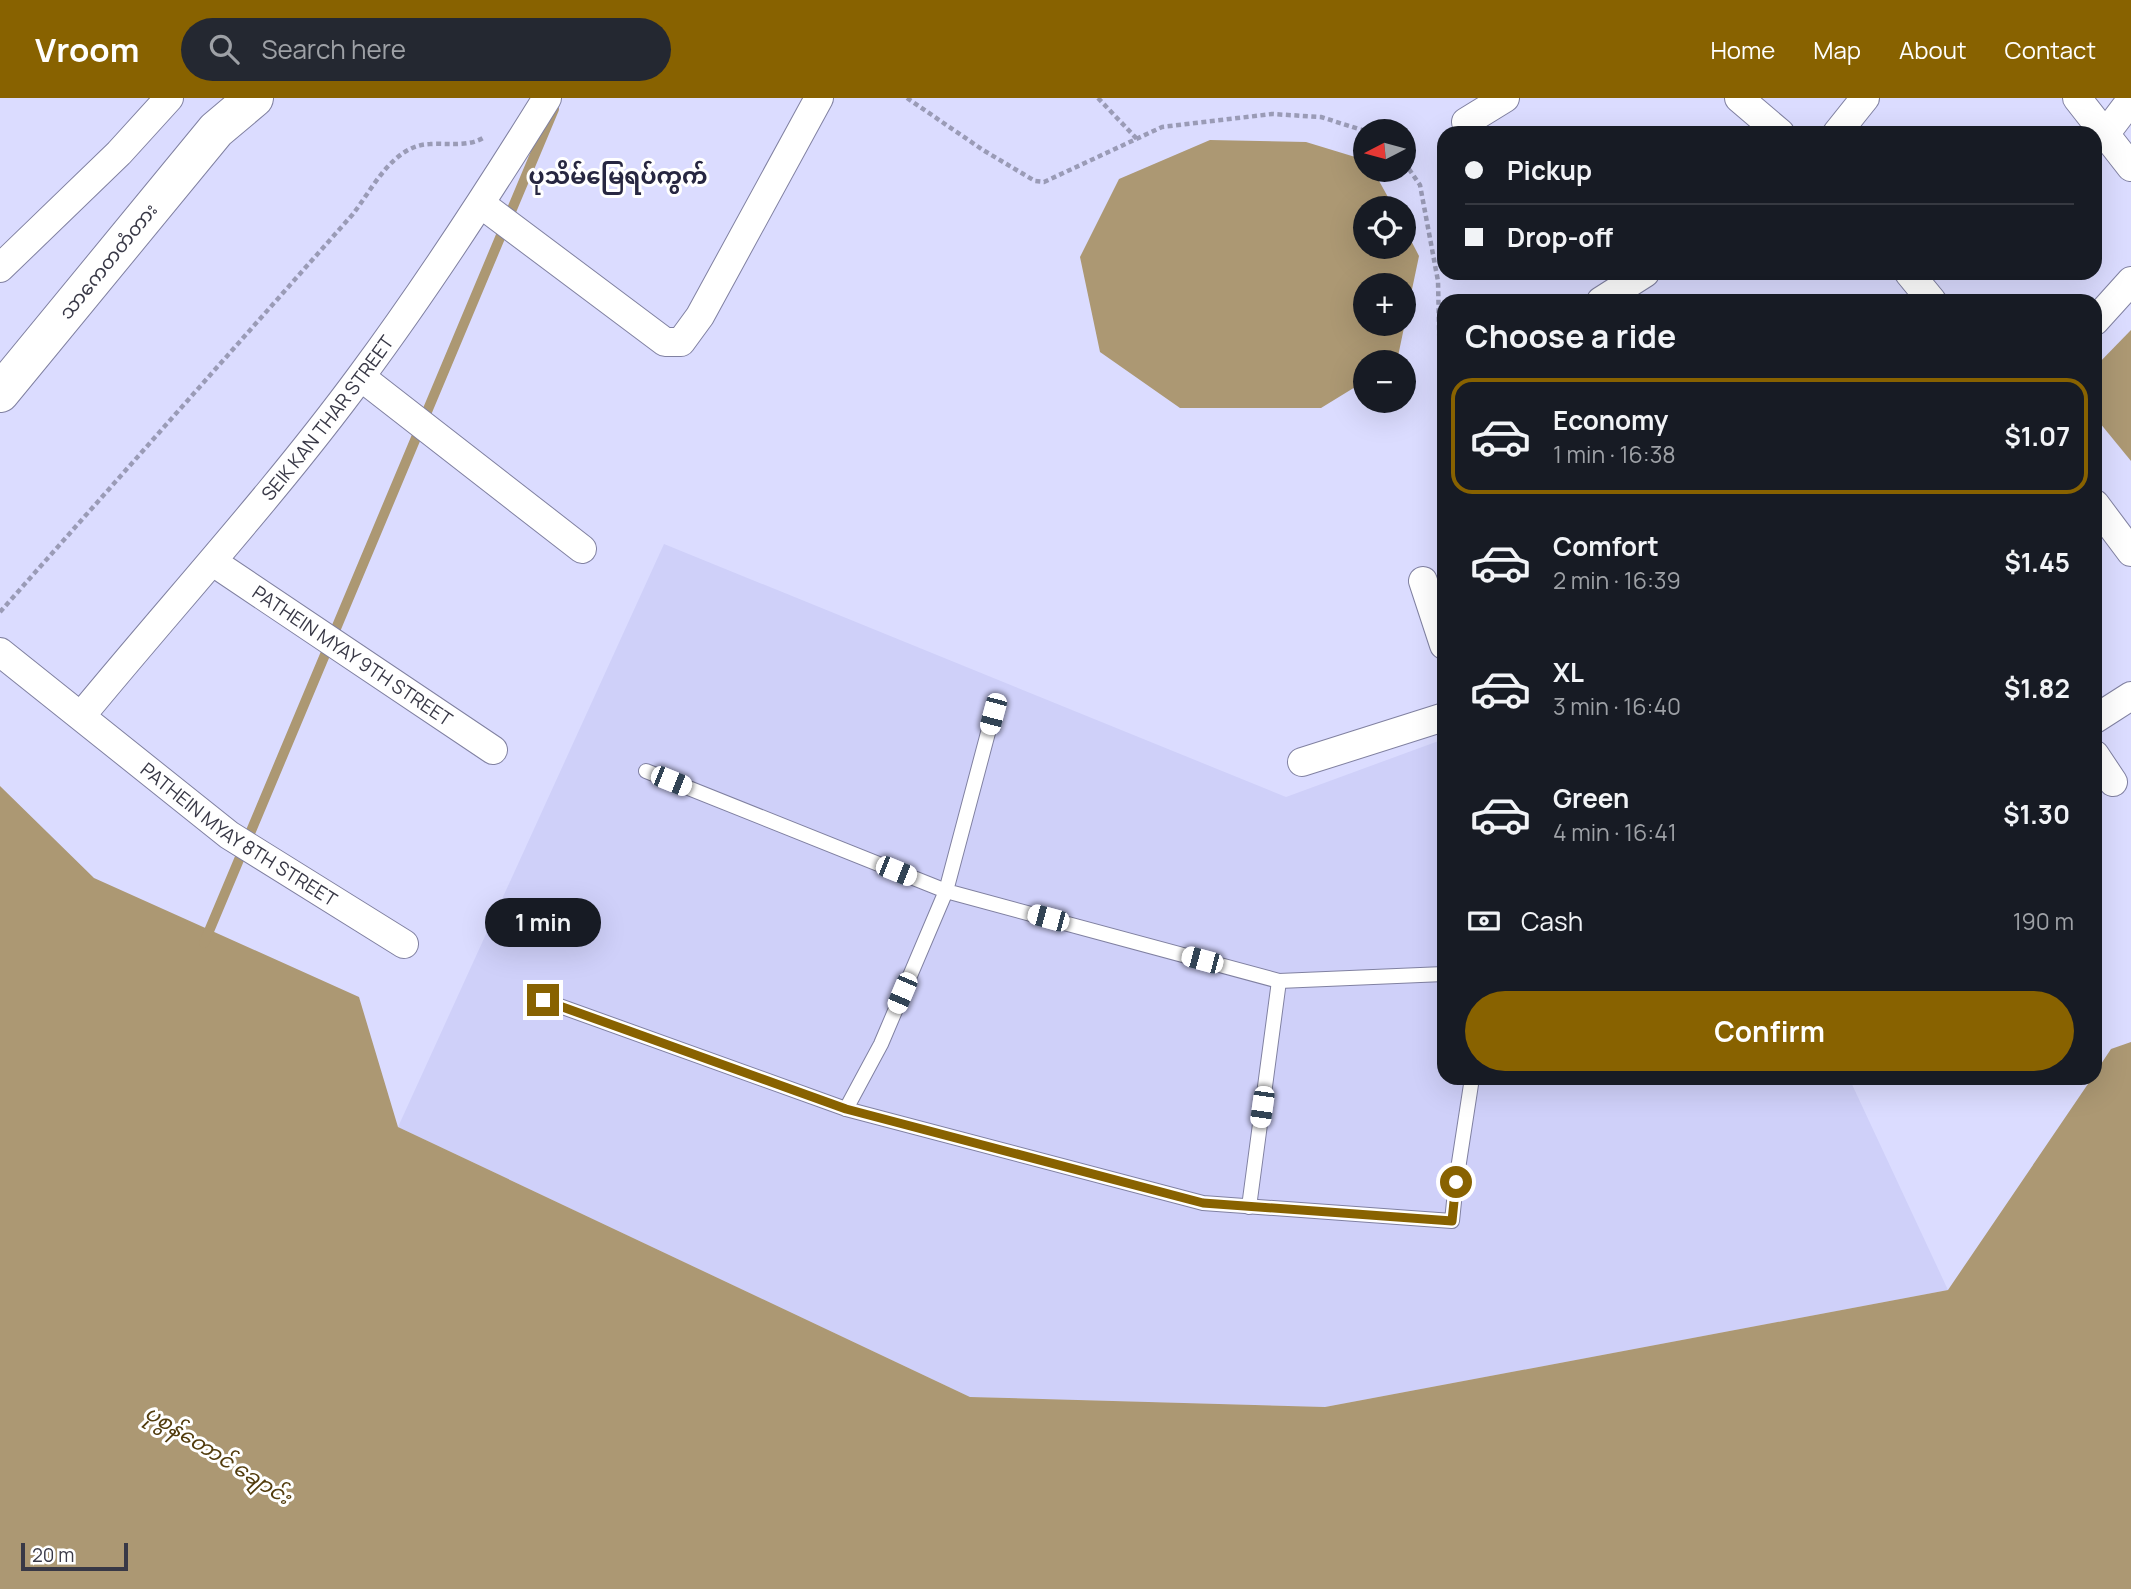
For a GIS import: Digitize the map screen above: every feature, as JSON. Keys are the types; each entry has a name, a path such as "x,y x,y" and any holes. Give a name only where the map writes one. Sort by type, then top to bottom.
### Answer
{"main road":[{"name":"သာကေတတံတား","path":"0,393 216,130 254,98"}],"street":[{"path":"0,268 119,153 169,98"},
{"name":"SEIK KAN THAR STREET","path":"81,716 213,562 360,377 481,204 547,98"},
{"path":"481,204 665,342 681,342 700,316 819,98"},
{"path":"1466,122 1505,98"},
{"path":"1739,98 1772,126"},
{"path":"1843,126 1865,98"},
{"path":"2077,98 2100,126"},
{"path":"2106,133 2131,100"},
{"path":"2102,128 2131,167"},
{"path":"1915,280 1927,294"},
{"path":"2102,313 2131,281"},
{"path":"1618,294 1636,287"},
{"path":"360,377 582,549"},
{"path":"2102,513 2131,552"},
{"name":"PATHEIN MYAY 9TH STREET","path":"213,562 493,750"},
{"path":"1423,581 1437,624"},
{"name":"PATHEIN MYAY 8TH STREET","path":"0,652 229,835 404,944"},
{"path":"2102,715 2131,696"},
{"path":"1302,762 1437,719"},
{"path":"2102,766 2113,782"}],"lane":[{"path":"846,1109 881,1044 946,891 993,714"},
{"path":"646,771 946,891 1279,981 1437,974"},
{"path":"1249,1208 1279,981"},
{"path":"543,1000 846,1109 1203,1203 1249,1208 1452,1221 1471,1085"}],"path":[{"path":"907,98 983,150 1035,181 1044,182 1162,127 1272,114 1321,117 1353,127"},
{"path":"1098,98 1137,139"},
{"path":"0,612 353,214 397,155 426,144 472,144 489,134"},
{"path":"1416,179 1420,185 1437,276"}],"shaded area":[{"path":"664,544 1286,797 1437,742 1437,1085 1852,1085 1948,1290 1325,1407 970,1397 398,1127"}],"water":[{"path":"1210,140 1306,142 1353,156 1353,182 1380,182 1387,196 1353,196 1353,259 1416,259 1416,250 1419,256 1415,273 1353,273 1353,336 1402,336 1399,350 1353,350 1353,388 1321,408 1180,408 1100,352 1080,257 1119,179"},
{"path":"2131,330 2131,461 2102,426 2102,360"},
{"name":"ပုစွန်တောင် ချောင်း","path":"0,786 94,878 359,997 398,1127 970,1397 1325,1407 1948,1290 2087,1085 2102,1085 2102,1062 2111,1049 2131,1042 2131,1589 0,1589"}],"waterway":[{"path":"204,943 554,109"}],"district":[{"name":"ပုသိမ်မြေရပ်ကွက်","path":"618,176"}],"route":[{"path":"543,1000 846,1109 1203,1203 1452,1221 1456,1182"}]}
